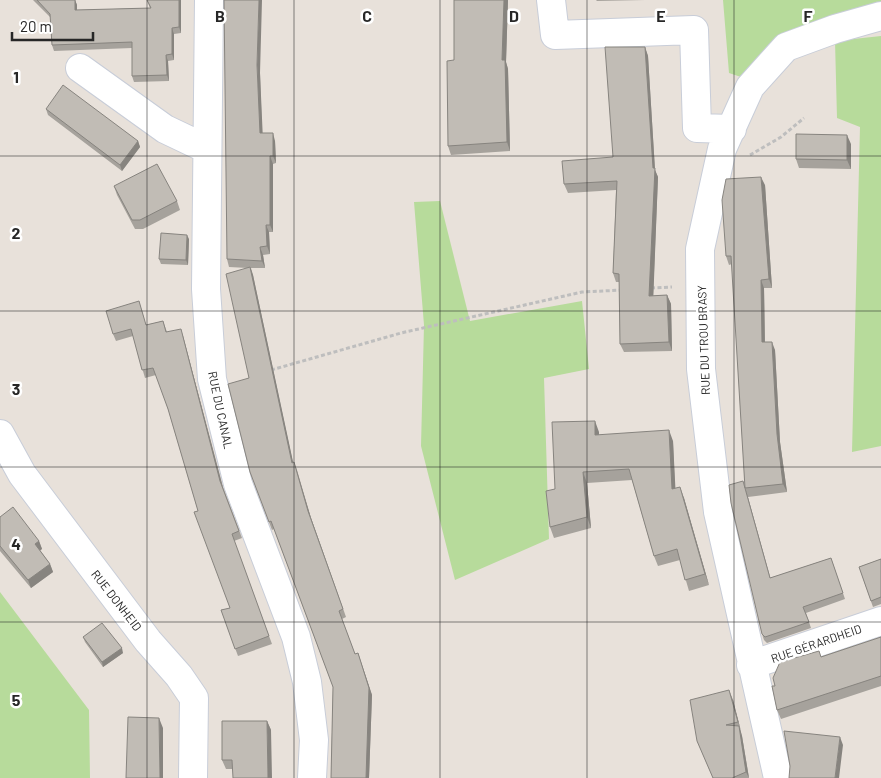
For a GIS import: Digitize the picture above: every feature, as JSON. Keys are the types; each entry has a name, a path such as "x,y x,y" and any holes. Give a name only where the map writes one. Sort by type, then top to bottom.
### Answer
{"street":[{"name":"RUE DU CANAL","path":"209,0 206,289 212,379 238,484 296,636 307,682 314,740 312,778"},
{"path":"551,0 555,35 694,30 697,128 727,139"},
{"name":"RUE DU TROU BRASY","path":"778,778 718,512 701,369 700,249 727,139 750,87 786,47 835,29 881,16"},
{"path":"80,68 165,128 207,149"},
{"name":"RUE DONHEID","path":"0,434 22,474 148,641 179,676 194,698 193,778"},
{"name":"RUE GÉRARDHEID","path":"751,665 881,621"}],"path":[{"path":"727,139 748,156 781,136 804,118"},
{"path":"641,289 700,286"},
{"path":"263,372 401,332 582,292 631,289"}],"green space":[{"path":"723,0 881,0 881,5 769,44 744,78 729,73"},
{"path":"881,36 881,446 852,452 860,127 837,118 835,41"},
{"path":"440,201 470,321 582,301 589,369 544,378 549,539 455,580 421,446 424,325 414,202"},
{"path":"0,592 89,710 90,778 0,778"}],"building":[{"path":"37,0 75,0 75,10 151,8 147,0 179,0 179,27 172,28 172,54 166,55 167,75 132,76 132,42 52,45 50,14"},
{"path":"224,0 259,0 257,65 260,133 273,133 273,156 270,156 270,225 266,225 267,246 260,247 262,261 227,259"},
{"path":"454,0 504,0 502,60 505,60 507,142 448,146 447,61 454,60"},
{"path":"605,47 645,47 653,168 655,168 649,296 667,295 669,342 620,344 619,274 613,273 617,181 564,184 562,161 613,157"},
{"path":"63,85 138,141 120,165 46,109"},
{"path":"796,134 847,135 847,160 796,159"},
{"path":"157,164 177,201 140,220 132,220 114,186"},
{"path":"761,177 769,279 761,280 762,342 772,342 777,434 783,484 745,488 731,256 726,256 722,200 726,179"},
{"path":"161,233 187,235 186,260 159,259"},
{"path":"250,267 292,463 294,462 308,511 343,609 339,611 355,654 358,653 369,688 366,778 331,778 333,687 271,521 269,522 250,472 228,384 249,378 226,274"},
{"path":"139,301 146,325 163,321 166,332 181,329 220,481 239,531 232,534 269,636 235,649 221,610 230,608 194,512 198,511 168,409 153,368 142,370 131,329 113,334 106,311"},
{"path":"595,421 595,435 669,430 672,489 680,487 705,574 685,580 677,549 654,556 629,469 583,472 587,517 550,527 546,491 555,489 552,422"},
{"path":"743,481 770,578 831,558 843,593 803,607 809,622 765,637 762,634 731,503 729,485"},
{"path":"13,507 39,541 35,544 50,564 28,580 0,546 0,517"},
{"path":"881,559 881,597 871,601 859,567"},
{"path":"102,623 122,648 102,662 83,637"},
{"path":"881,637 881,676 777,710 772,686 775,686 773,678 780,662 819,651 821,657"},
{"path":"729,690 738,722 726,725 739,726 746,772 732,778 713,778 697,741 690,700"},
{"path":"128,717 159,718 160,778 126,778"},
{"path":"222,721 267,721 268,778 233,778 232,760 222,760"},
{"path":"784,731 840,737 835,778 789,778 790,766"}]}
